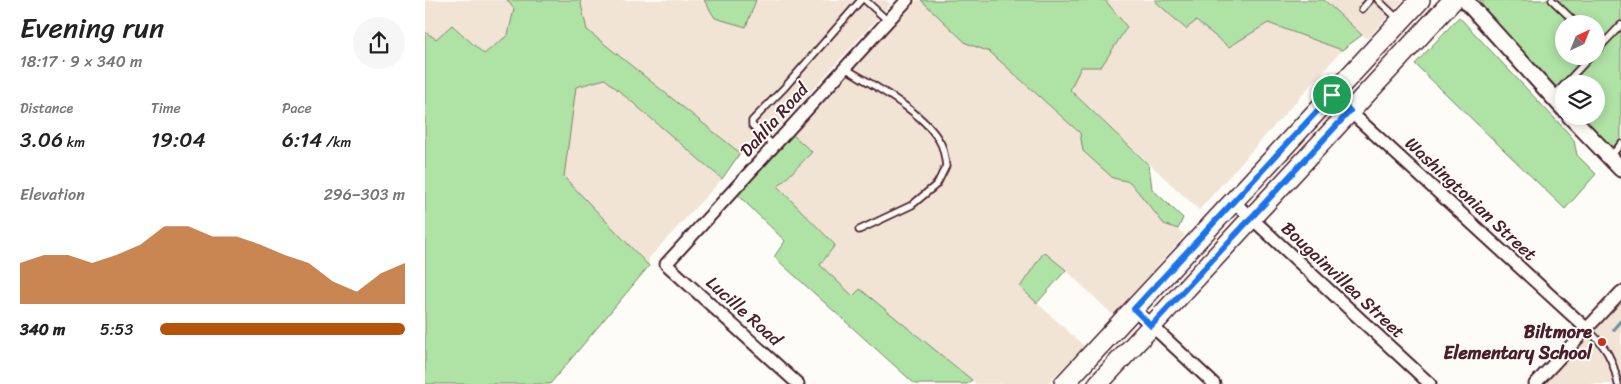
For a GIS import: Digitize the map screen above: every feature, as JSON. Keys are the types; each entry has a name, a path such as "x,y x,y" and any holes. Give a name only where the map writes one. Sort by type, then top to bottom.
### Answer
{"main road":[{"path":"1064,384 1420,0"},
{"path":"1097,384 1453,0"}],"street":[{"name":"Dahlia Road","path":"666,264 907,0"},
{"path":"1465,0 1553,97"},
{"name":"Washingtonian Street","path":"1332,95 1587,329"},
{"path":"1578,125 1621,169"},
{"name":"Bougainvillea Street","path":"1233,201 1430,384"},
{"name":"Lucille Road","path":"666,264 798,384"},
{"path":"1535,384 1621,292"},
{"path":"1134,309 1214,384"}],"lane":[{"path":"774,146 752,125 752,121 863,0 888,21"},
{"path":"1363,9 1371,0"},
{"path":"1378,0 1400,21"},
{"path":"1552,0 1568,15"},
{"path":"1605,40 1621,25"},
{"path":"1573,75 1582,65"},
{"path":"845,68 910,109 925,123 941,144 946,166 937,184 912,205 859,230"},
{"path":"1609,158 1621,144"},
{"path":"1587,329 1601,342 1609,354 1619,384"}],"shaded area":[{"path":"425,0 507,0 514,9 508,35 483,54 453,25 436,39 425,32"},
{"path":"580,0 704,0 715,18 746,27 756,0 886,0 891,4 751,157 740,153 587,30"},
{"path":"916,0 921,0 966,43 990,52 1080,133 1113,178 1130,182 1164,224 1178,229 1185,235 1113,315 1066,270 1044,253 1020,287 1084,346 1047,384 976,384 860,289 853,296 819,265 835,245 778,187 812,152 792,134"},
{"path":"1105,0 1154,0 1186,28 1196,21 1229,47 1268,23 1342,50 1199,210 1070,90 1081,66"},
{"path":"1324,0 1403,0 1367,39"},
{"path":"605,79 722,179 649,258 649,266 564,177 576,87"},
{"name":"Biltmore Elementary School","path":"1621,301 1621,384 1543,384"}],"green space":[{"path":"507,0 580,0 587,30 740,153 722,179 605,79 576,87 564,177 649,266 550,384 425,384 425,32 436,39 452,25 484,54 508,35 514,9"},
{"path":"704,0 756,0 746,27 715,18"},
{"path":"921,0 1105,0 1127,27 1101,67 1081,67 1070,90 1149,165 1152,189 1183,218 1178,229 1164,224 1130,182 1113,178 1083,151 1080,133 990,52 966,43"},
{"path":"1154,0 1324,0 1362,35 1342,50 1268,23 1229,47 1196,21 1186,29"},
{"path":"1479,0 1621,0 1621,159 1587,125 1605,125 1605,75 1555,75 1555,92 1496,26"},
{"path":"1459,17 1555,119 1555,125 1561,125 1570,135 1574,141 1577,155 1596,174 1565,209 1415,64"},
{"path":"792,134 812,152 778,187 835,245 820,265 853,296 860,289 972,380 967,384 915,384 774,257 785,241 737,194"},
{"path":"1044,252 1066,270 1037,303 1020,287"}],"waterway":[{"path":"1614,329 1621,321"}],"place":[{"name":"Biltmore Elementary School","path":"1602,342"}],"route":[{"path":"1332,95 1350,111 1151,326 1134,309 1332,95"}]}
